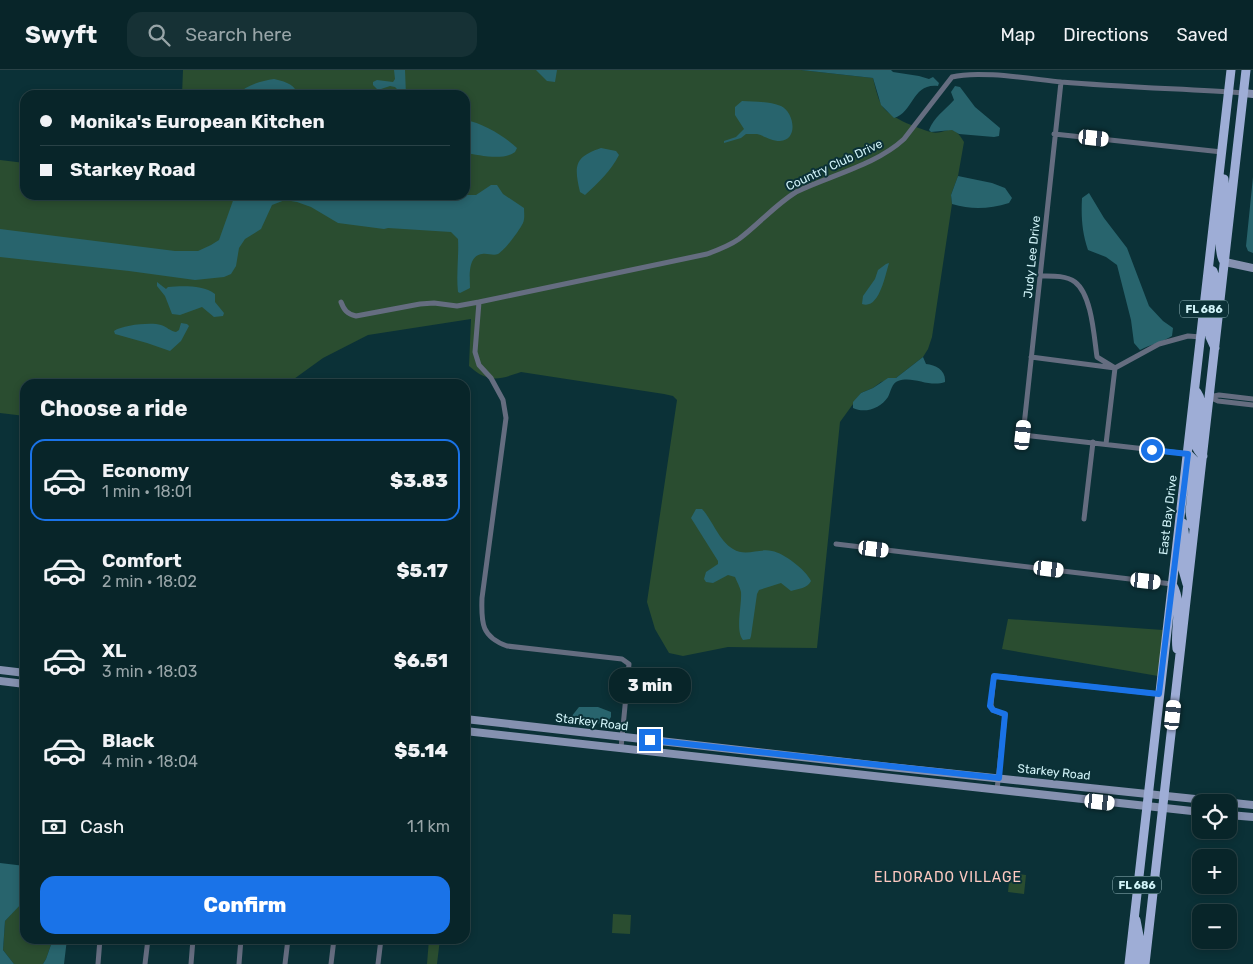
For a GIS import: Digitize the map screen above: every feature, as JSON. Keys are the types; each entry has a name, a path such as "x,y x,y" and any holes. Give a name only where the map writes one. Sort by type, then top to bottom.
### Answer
{"main road":[{"name":"East Bay Drive","path":"1129,964 1231,70"},
{"name":"FL 686","path":"1145,964 1224,262 1233,186 1248,94 1246,70"},
{"path":"1229,92 1236,102 1229,173 1233,186"},
{"path":"1220,170 1224,179 1224,196 1219,248 1224,262 1253,268"},
{"path":"1209,269 1213,271 1215,278 1209,330 1210,338 1215,348"},
{"path":"1195,390 1198,393 1200,404 1196,444 1203,456"},
{"path":"1188,454 1195,461 1190,512 1191,523 1194,529"},
{"path":"1181,513 1185,538 1182,570 1188,586"},
{"path":"1172,584 1178,601 1176,637 1179,662"},
{"path":"0,670 20,672"},
{"path":"0,681 20,683"},
{"name":"Starkey Road","path":"470,720 1253,804"},
{"name":"Starkey Road","path":"470,732 1192,811"},
{"path":"1237,816 1253,817"},
{"path":"1134,913 1140,941 1138,964"}],"street":[{"name":"Country Club Drive","path":"341,302 344,310 356,316 420,304 434,303 457,306 707,254 724,248 738,240 783,200 796,192 881,156 895,148 952,76 960,73 992,73 1061,82 1248,94"},
{"name":"Judy Lee Drive","path":"1061,82 1023,435 1093,442"},
{"path":"1054,134 1222,152"},
{"path":"1040,276 1056,276 1074,282 1085,296 1097,357 1114,368"},
{"path":"479,302 475,352 479,365 491,378 503,400 506,418 482,598 481,615 485,629 494,641 507,646 622,659 629,664 621,748"},
{"path":"1031,357 1114,368 1158,344 1188,336 1201,337"},
{"path":"1106,444 1114,368"},
{"path":"1209,397 1219,395 1253,399"},
{"path":"1209,397 1218,401 1253,405"},
{"path":"1084,519 1093,442 1203,456"},
{"path":"836,544 1172,584"},
{"path":"998,790 1005,714 993,710 990,706 994,676 1159,694"},
{"path":"98,964 100,944"},
{"path":"145,964 147,944"},
{"path":"191,964 193,944"},
{"path":"239,964 241,944"},
{"path":"285,964 287,944"},
{"path":"331,964 333,944"},
{"path":"378,964 380,944"}],"green space":[{"path":"183,70 801,70 873,78 881,104 884,109 896,118 931,132 955,131 964,142 958,176 951,195 952,204 932,337 928,349 923,357 896,378 881,382 861,393 840,422 817,648 728,647 683,656 669,653 655,629 647,602 677,400 673,396 664,394 521,372 499,378 482,375 469,366 471,319 368,335 323,358 294,379 20,379 20,415 0,413 0,160 20,162 20,200 470,200 470,90 182,90"},
{"path":"1008,619 1163,630 1158,676 1002,649"},
{"path":"1010,873 1026,875 1024,894 1008,892"},
{"path":"20,904 20,944 51,944 43,964 14,964 3,950 5,921"},
{"path":"613,914 631,915 630,934 612,933"},
{"path":"429,944 439,944 437,964 427,964"}],"water":[{"path":"394,70 405,70 406,90 398,90 390,86 378,90 373,85 373,82 377,80 393,82 395,79"},
{"path":"536,70 557,70 555,82 547,81"},
{"path":"801,70 891,70 929,79 933,77 939,83 938,86 929,86 923,89 901,115 894,118 881,105 873,78"},
{"path":"274,79 285,82 292,85 295,90 244,90 264,81"},
{"path":"955,86 960,87 975,107 1000,128 999,136 959,134 952,130 931,132 929,130 936,118 954,100 951,92"},
{"path":"742,101 772,103 781,106 791,119 792,131 790,136 780,141 757,134 746,134 741,138 724,143 724,141 736,137 744,129 735,115 735,107"},
{"path":"470,121 486,127 517,148 510,155 498,157 470,154"},
{"path":"601,148 616,151 619,155 608,172 585,195 580,192 577,175 578,164 585,155"},
{"path":"958,176 992,183 1005,188 1012,198 1009,203 987,208 952,204 951,195"},
{"path":"1253,177 1253,253 1248,251 1246,246"},
{"path":"491,185 497,185 503,194 524,208 524,221 501,252 496,255 482,254 474,259 470,268 470,288 460,293 458,292 457,285 458,239 451,232 384,229 338,223 311,207 285,200 470,200 470,195 476,195"},
{"path":"1089,193 1104,218 1127,248 1149,306 1163,321 1173,328 1172,336 1140,350 1134,343 1131,320 1117,265 1106,257 1088,250 1082,224 1082,198"},
{"path":"233,200 285,200 272,205 261,229 245,239 239,248 236,266 231,274 224,277 195,280 0,257 0,229 175,251 198,251 219,240"},
{"path":"889,263 877,297 873,302 862,304 863,296 875,279 878,270"},
{"path":"157,282 166,289 168,287 186,286 210,291 215,294 215,302 224,313 223,316 214,317 202,307 180,315 172,314 165,296 157,286"},
{"path":"181,323 189,326 181,341 170,351 115,334 114,331 130,326 151,324 161,325 176,332 179,330"},
{"path":"923,357 926,364 937,367 942,371 945,382 933,384 909,379 898,381 893,385 885,401 877,407 868,410 853,408 853,402 861,393 888,378 896,378"},
{"path":"696,509 702,509 720,536 733,549 743,552 767,550 777,552 800,567 811,581 805,587 791,591 781,583 759,590 750,639 743,640 739,631 741,592 735,577 728,575 713,583 706,582 704,579 706,572 718,564 718,561 691,518"},
{"path":"579,707 598,707 611,712 611,717 606,724 571,721 571,717"},
{"path":"0,863 20,865 20,905 5,921 3,950 14,964 0,964"},
{"path":"51,944 66,944 64,964 43,964"}],"district":[{"name":"ELDORADO VILLAGE","path":"948,877"}],"route":[{"path":"650,740 999,778 1005,714 993,710 990,706 994,676 1159,694 1188,454 1152,450"}]}
